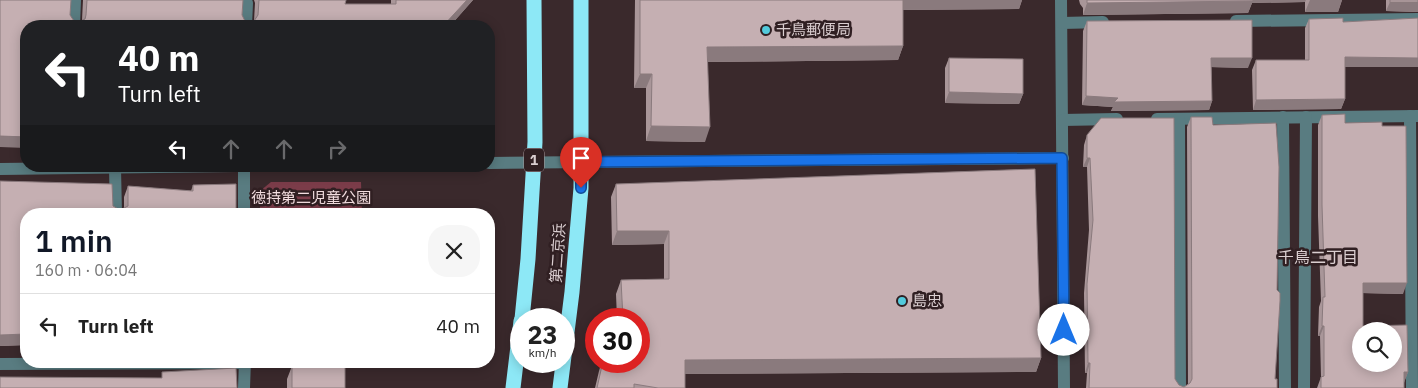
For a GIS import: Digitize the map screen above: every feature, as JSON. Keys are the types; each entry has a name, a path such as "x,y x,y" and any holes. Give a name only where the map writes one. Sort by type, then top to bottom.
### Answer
{"highway":[{"name":"第二京浜","path":"522,308 534,163 534,0"},
{"name":"第二京浜","path":"560,388 572,292 581,162 581,0"},
{"name":"第二京浜","path":"513,388 515,373"}],"street":[{"path":"74,20 75,0"},
{"path":"1061,0 1064,388"},
{"path":"246,20 247,3"},
{"path":"1220,21 1418,19"},
{"path":"1062,23 1112,22"},
{"path":"1062,120 1414,116 1412,388"},
{"path":"1283,117 1285,388"},
{"path":"1304,388 1306,117"},
{"path":"1179,118 1180,388"},
{"path":"495,163 1062,158"},
{"path":"0,169 20,168"},
{"path":"115,172 116,208"},
{"path":"244,172 244,208"},
{"path":"0,364 20,364"},
{"path":"244,368 244,388"}],"green space":[{"name":"徳持第二児童公園","path":"271,182 361,182 362,208 260,208 260,191"}],"building":[{"path":"0,0 71,0 70,15 73,20 20,20 20,137 0,136"},
{"path":"87,0 243,0 242,15 244,20 83,20 86,15"},
{"path":"259,0 346,0 345,4 396,4 396,0 467,0 449,20 255,20 258,15"},
{"name":"千鳥郵便局","path":"640,0 903,0 903,46 707,47 710,127 651,126 652,74 640,74"},
{"path":"1087,0 1253,0 1253,1 1087,3"},
{"path":"1390,0 1418,0 1418,2 1390,2"},
{"path":"1343,18 1343,22 1418,18 1418,58 1345,57 1345,99 1256,100 1256,60 1309,60 1309,19"},
{"path":"1252,20 1252,58 1211,58 1212,101 1114,102 1118,98 1086,96 1087,21"},
{"path":"949,58 1023,59 1023,94 949,92"},
{"path":"1345,114 1345,123 1382,122 1382,126 1406,126 1407,283 1363,283 1363,322 1352,322 1352,372 1402,372 1402,325 1407,325 1408,372 1404,372 1404,388 1321,388 1321,377 1324,376 1324,326 1322,326 1323,297 1325,297 1322,115"},
{"path":"1191,117 1212,117 1213,125 1276,123 1279,167 1277,290 1280,293 1275,379 1277,379 1277,388 1089,388 1087,284 1093,220 1090,158 1087,158 1087,135 1101,118 1174,118 1175,379 1179,385 1184,387 1192,379"},
{"path":"1035,169 1041,358 685,360 685,388 658,388 634,384 634,388 597,388 600,373 650,373 650,308 622,308 621,280 669,279 669,231 617,231 616,184"},
{"path":"0,181 112,184 113,206 116,208 20,208 20,334 0,335"},
{"path":"236,184 236,208 124,208 128,206 128,186 193,191 193,185"},
{"path":"236,368 237,388 0,388 0,377 162,378 162,372"},
{"path":"292,368 345,368 345,388 292,388"}],"place":[{"name":"千鳥郵便局","path":"766,30"},
{"name":"島忠","path":"902,301"}],"district":[{"name":"千鳥二丁目","path":"1318,257"}],"route":[{"path":"581,188 581,162 1062,158 1064,330"}]}
